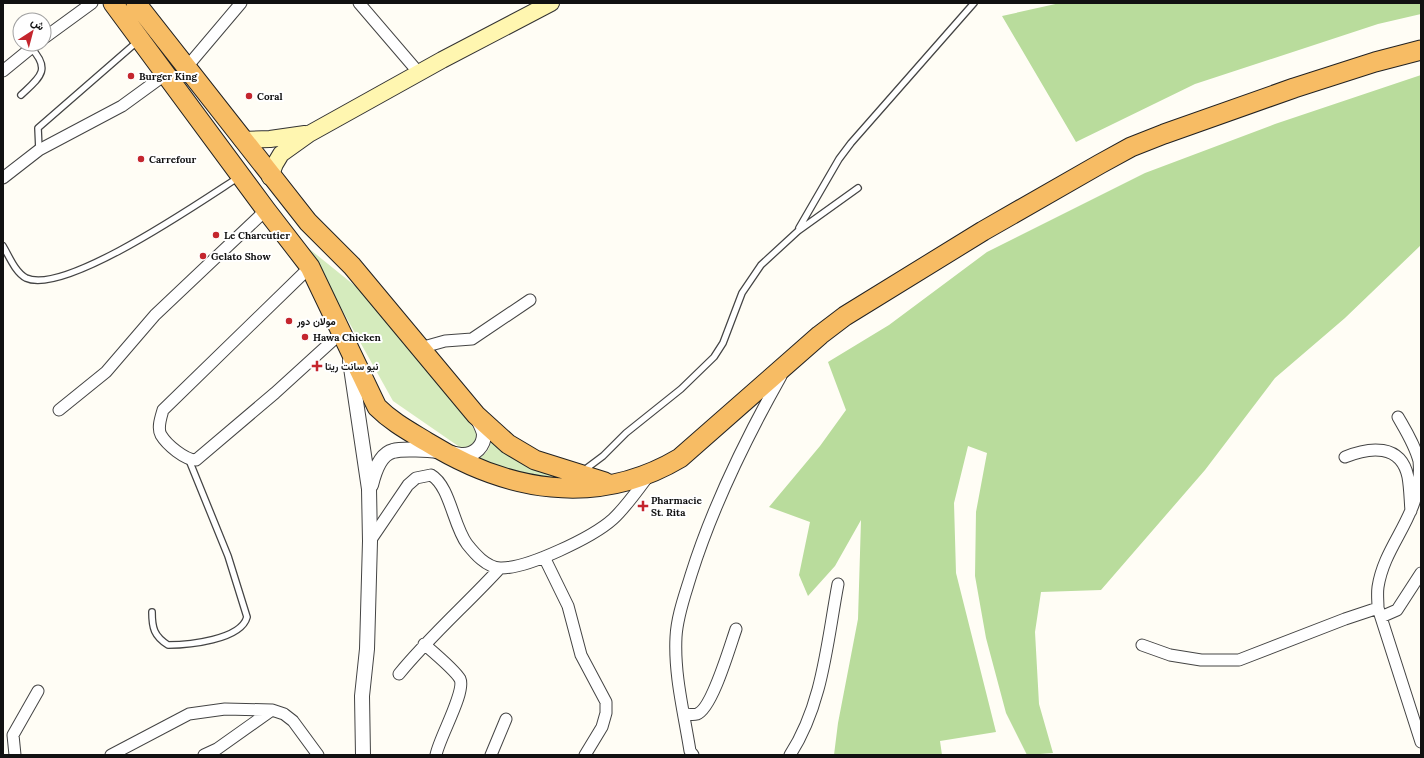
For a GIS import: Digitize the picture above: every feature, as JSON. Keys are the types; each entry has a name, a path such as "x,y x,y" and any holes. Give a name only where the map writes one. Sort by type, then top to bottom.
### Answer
{"highway":[{"path":"113,3 310,267 377,407 388,418 441,451 475,468 533,485 570,490 610,484 650,474 680,458 788,364 820,334 867,302 983,231 1131,147 1294,88 1375,62 1421,50"},
{"path":"136,3 270,177 308,222 352,266 476,415 508,444 526,455 544,464 610,484"}],"main road":[{"path":"270,177 281,154 309,134 419,73 551,3"},
{"path":"242,140 270,139 309,134"}],"street":[{"path":"52,32 92,3"},
{"path":"186,68 241,3"},
{"path":"358,3 419,73"},
{"path":"3,71 26,52"},
{"path":"3,178 39,150 122,106 166,74"},
{"path":"59,410 106,372 155,315 266,210"},
{"path":"310,267 163,410 159,426 161,434 182,456 189,460 196,460 275,393 345,338 369,489 370,541 367,649 362,696 363,755"},
{"path":"420,348 446,341 472,339 530,300"},
{"path":"691,754 678,674 676,646 677,625 683,600 701,544 725,483 788,364"},
{"path":"369,489 377,466 386,455 393,451 441,451 463,455 473,453 478,450 482,444 484,432 476,415"},
{"path":"1398,417 1412,442 1419,461 1419,493 1411,516 1381,574 1378,586 1379,612 1421,742"},
{"path":"1345,457 1362,451 1378,449 1386,450 1400,461 1408,477 1411,516"},
{"path":"370,541 408,485 416,478 431,476 440,482 458,529 467,544 490,566 500,568 514,566 544,557 586,536 614,518 650,474"},
{"path":"544,557 568,606 581,656 606,702 606,713 602,727 585,755"},
{"path":"399,674 424,644 450,621 500,568"},
{"path":"1142,645 1170,655 1201,660 1239,660 1345,618 1397,610 1421,572"},
{"path":"790,755 808,721 818,692 838,584"},
{"path":"684,714 697,714 706,706 719,677 736,629"},
{"path":"424,644 459,678 462,686 449,722 438,744 436,755"},
{"path":"15,755 13,735 38,691"},
{"path":"111,755 188,714 225,709 272,710 284,714 293,720 318,755"},
{"path":"204,755 216,749 272,710"},
{"path":"491,755 506,719"}],"lane":[{"path":"798,231 843,154 974,3"},
{"path":"39,150 38,128 140,39"},
{"path":"21,95 40,77 42,71 41,60 36,52"},
{"path":"3,246 18,271 26,278 47,280 70,274 132,244 241,176"},
{"path":"578,474 596,463 626,433 681,389 710,362 723,343 738,301 748,283 761,265 798,231 858,188"},
{"path":"152,612 152,626 154,633 168,645 203,642 236,631 246,622 247,617 228,556 189,460"}],"green space":[{"path":"1060,3 1421,3 1421,14 1378,24 1195,84 1076,142 1002,16"},
{"path":"1421,75 1421,245 1345,318 1275,378 1205,470 1101,590 1041,592 1035,632 1039,704 1053,753 1027,755 1006,713 986,638 975,576 976,512 987,453 968,446 954,503 956,573 996,732 940,741 942,755 834,755 838,723 858,619 861,520 835,566 808,596 799,575 810,522 769,507 820,446 846,410 828,362 889,325 987,252 1145,173 1275,124"},
{"path":"307,247 359,289 468,421 478,434 477,441 468,449 461,448 393,401"},
{"path":"492,438 589,483 554,482 474,460 487,452"}],"place":[{"name":"Burger King","path":"131,76"},
{"name":"Coral","path":"249,96"},
{"name":"Carrefour","path":"141,159"},
{"name":"Le Charcutier","path":"216,235"},
{"name":"Gelato Show","path":"203,256"},
{"name":"مولان دور","path":"289,321"},
{"name":"Hawa Chicken","path":"305,337"},
{"name":"نيو سانت ريتا","path":"317,366"},
{"name":"Pharmacie St. Rita","path":"643,506"}]}
